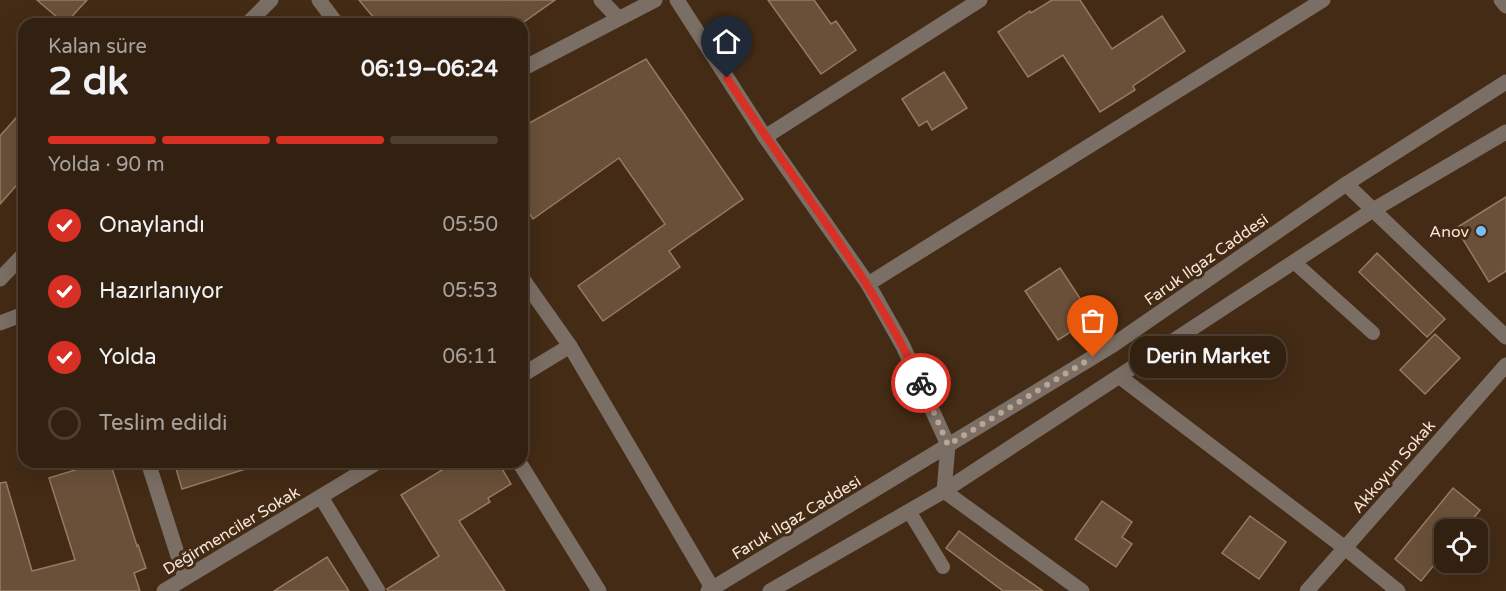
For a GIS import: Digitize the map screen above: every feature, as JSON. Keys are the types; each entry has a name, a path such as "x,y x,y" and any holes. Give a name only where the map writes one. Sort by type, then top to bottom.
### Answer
{"street":[{"path":"253,18 271,0"},
{"path":"319,0 332,18"},
{"path":"601,0 618,18"},
{"path":"528,66 655,0"},
{"path":"677,0 765,137 868,284 903,345 948,445 944,491"},
{"path":"765,137 980,0"},
{"path":"868,284 1323,0"},
{"path":"1501,0 1506,6"},
{"name":"Faruk Ilgaz Caddesi","path":"712,590 1113,345 1346,184 1506,82"},
{"path":"770,591 944,491 1373,210 1506,132"},
{"path":"1346,184 1506,337"},
{"path":"0,279 18,260"},
{"path":"528,286 570,346 712,590"},
{"path":"0,323 18,316"},
{"path":"528,371 570,346"},
{"name":"Akkoyun Sokak","path":"1307,591 1506,365"},
{"path":"1120,377 1398,591"},
{"path":"150,468 185,578"},
{"name":"Değirmenciler Sokak","path":"164,591 368,468"},
{"path":"523,468 599,591"},
{"path":"944,491 1082,591"},
{"path":"321,497 378,591"}],"lane":[{"path":"1294,262 1373,333"},
{"path":"909,511 943,567"}],"building":[{"path":"37,0 87,0 70,18 58,18"},
{"path":"359,0 555,0 528,19 374,18"},
{"path":"768,0 814,0 831,24 836,21 856,50 821,74"},
{"path":"1052,0 1080,0 1112,49 1162,16 1185,51 1133,86 1135,90 1100,112 1063,55 1028,77 998,32"},
{"path":"646,59 743,199 669,251 680,267 603,321 578,286 665,224 619,158 533,219 528,212 528,124"},
{"path":"944,72 967,108 932,130 927,121 919,126 902,99"},
{"path":"18,116 18,184 0,204 0,136"},
{"path":"1506,197 1506,271 1489,282 1456,228"},
{"path":"1377,253 1445,319 1427,337 1359,272"},
{"path":"1060,268 1093,318 1058,340 1025,291"},
{"path":"1435,334 1460,358 1425,394 1400,370"},
{"path":"82,468 112,468 146,568 134,573 140,591 0,591 0,483 6,482 32,571 75,560 49,478"},
{"path":"176,468 249,468 182,489"},
{"path":"445,468 502,468 511,484 488,498 490,502 459,521 505,591 388,591 387,589 439,556 401,495"},
{"path":"1453,488 1480,510 1473,519 1434,519 1434,565 1421,581 1395,559"},
{"path":"1102,501 1132,522 1122,537 1132,544 1116,567 1075,539"},
{"path":"1250,516 1286,542 1259,579 1222,553"},
{"path":"959,531 1043,591 1003,591 946,548"},
{"path":"327,557 349,591 274,591"}],"way so far":[{"path":"921,383 948,445 1093,357"}],"place":[{"name":"Anov","path":"1481,231"},
{"name":"Derin Market","path":"1093,357"}],"route":[{"path":"727,78 765,137 868,284 903,345 921,383"}]}
